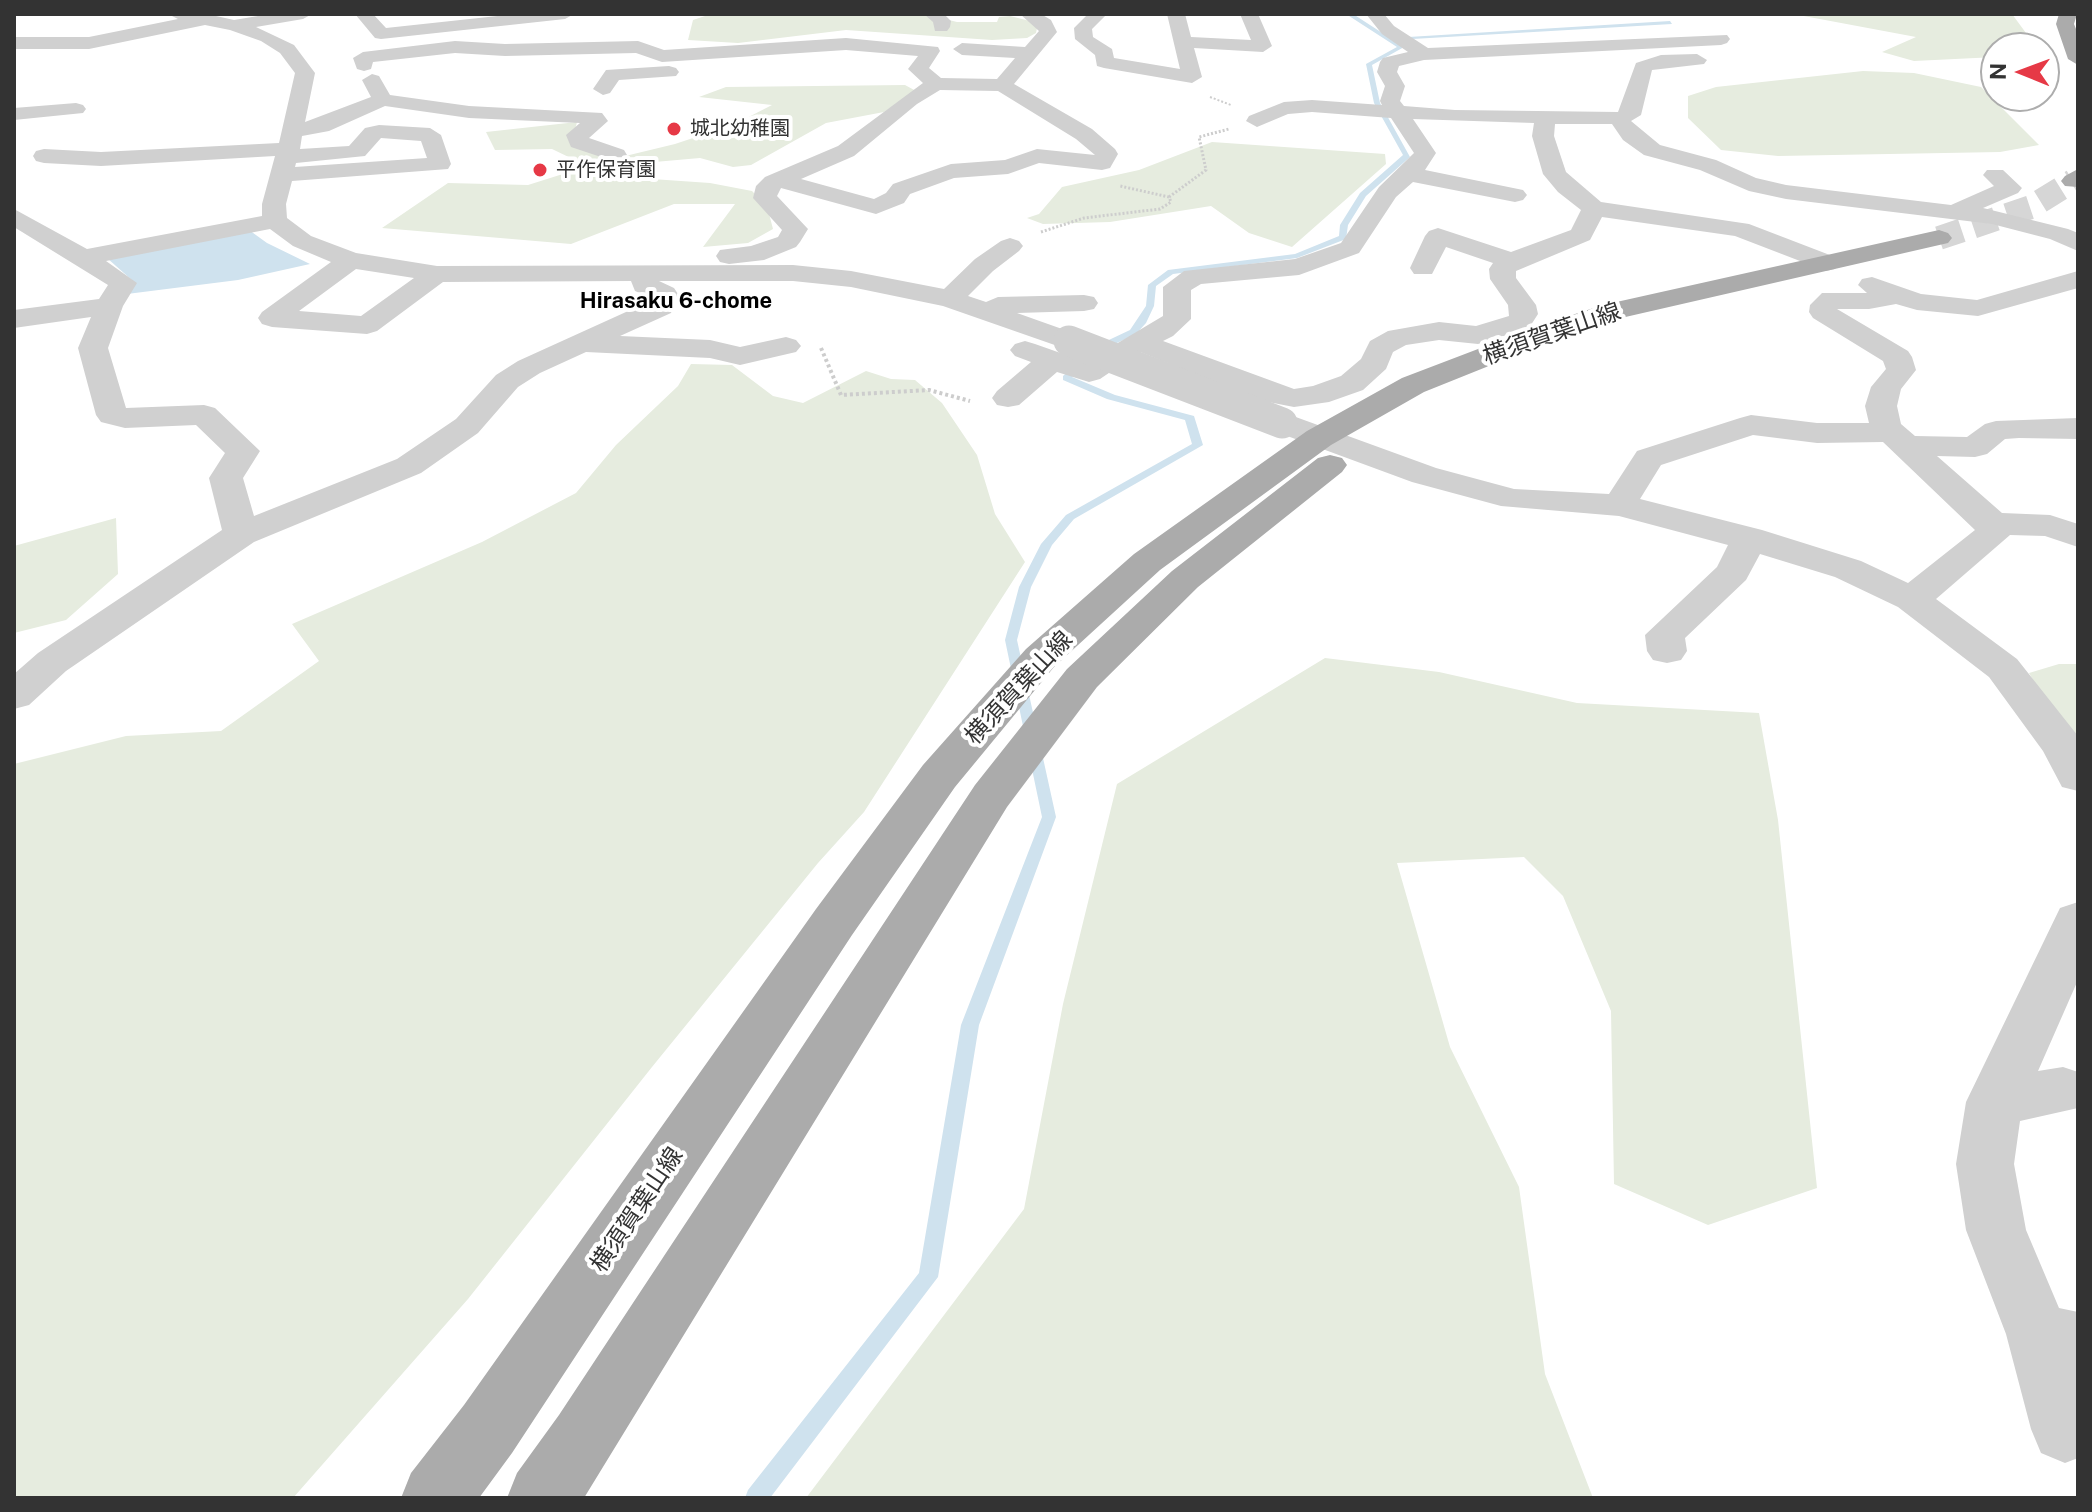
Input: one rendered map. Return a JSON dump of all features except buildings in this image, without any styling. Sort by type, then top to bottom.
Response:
[{"type":"main road","points":[[2068,14],[2065,24],[2078,59]]},
{"type":"main road","name":"横須賀葉山線","points":[[542,1498],[583,1439],[1040,658],[1147,562],[1335,444],[1574,342],[1837,269],[1950,242]]},
{"type":"main road","name":"横須賀葉山線","points":[[436,1498],[488,1429],[834,922],[974,775],[1335,444]]},
{"type":"street","points":[[180,14],[234,25],[287,49],[312,72],[274,204],[275,221]]},
{"type":"street","points":[[366,16],[398,14]]},
{"type":"street","points":[[383,100],[359,64],[363,49],[381,34],[565,14]]},
{"type":"street","points":[[1002,85],[1048,32],[1045,24],[1029,14]]},
{"type":"street","points":[[1094,17],[1083,28],[1084,39],[1105,53],[1104,62],[1192,77],[1176,14]]},
{"type":"street","points":[[1185,42],[1263,46],[1249,14]]},
{"type":"street","points":[[1375,14],[1388,30],[1424,54]]},
{"type":"street","points":[[234,25],[295,15]]},
{"type":"street","points":[[366,16],[381,34]]},
{"type":"street","points":[[14,43],[89,43],[206,19]]},
{"type":"street","points":[[1261,118],[1284,108],[1297,107],[1545,119],[1618,118],[1630,115],[1643,67],[1661,61],[1730,56],[1729,48],[1721,39],[1689,21]]},
{"type":"street","points":[[32,26],[122,37]]},
{"type":"street","points":[[950,299],[1061,350],[1089,373],[1177,319],[1177,287],[1194,277],[1299,267],[1350,248],[1387,192],[1421,162],[1425,153],[1390,101],[1395,86],[1387,72],[1390,62],[1424,54],[1721,39]]},
{"type":"street","points":[[603,89],[613,74],[658,64],[765,49],[846,44],[931,51],[918,69],[936,84]]},
{"type":"street","points":[[359,64],[455,47],[505,50],[615,46],[638,47],[658,64],[724,72]]},
{"type":"street","points":[[765,49],[766,72]]},
{"type":"street","points":[[962,49],[1031,53]]},
{"type":"street","points":[[1387,72],[1458,66]]},
{"type":"street","points":[[585,250],[656,268],[755,254],[787,242],[795,229],[765,198],[764,191],[779,180],[846,151],[910,100],[936,84],[1002,85],[1084,134],[1105,158]]},
{"type":"street","points":[[289,147],[321,126],[383,100],[469,112],[595,117],[597,121],[577,135],[579,142],[616,155]]},
{"type":"street","points":[[14,114],[76,109]]},
{"type":"street","points":[[1618,118],[1631,135],[1652,150],[1708,165],[1749,184],[1786,192],[1957,211],[2013,221],[2076,239]]},
{"type":"street","points":[[1545,119],[1543,136],[1555,174],[1566,187],[1594,208],[1740,229],[1898,295],[1944,307],[1978,308],[2078,279]]},
{"type":"street","points":[[84,136],[34,162],[289,147],[349,153],[357,151],[373,133],[379,131],[430,135],[440,164],[289,147],[266,123]]},
{"type":"street","points":[[779,180],[876,207],[895,198],[901,189],[951,171],[1008,167],[1037,156],[1105,158]]},
{"type":"street","points":[[1409,174],[1515,195]]},
{"type":"street","points":[[1957,211],[2010,188],[1995,175]]},
{"type":"street","points":[[1137,341],[1274,394],[1294,398],[1318,395],[1352,383],[1375,363],[1380,347],[1398,337],[1439,331],[1478,335],[1519,322],[1524,314],[1522,305],[1503,279],[1502,269],[1512,261],[1581,235],[1594,208]]},
{"type":"street","points":[[15,216],[123,283],[109,306],[93,348],[112,415],[125,418],[204,415],[243,451],[226,478],[241,534]]},
{"type":"street","points":[[83,258],[275,221],[302,241],[351,260],[437,274],[656,268],[793,273],[851,279],[950,299],[1084,303]]},
{"type":"street","points":[[1423,268],[1438,236],[1512,261]]},
{"type":"street","points":[[1010,246],[984,265],[932,316],[1061,350],[1282,423],[1424,475],[1513,499],[1619,505],[1660,513],[1848,569],[1912,599],[2003,668],[2063,747],[2078,776]]},
{"type":"street","points":[[351,260],[272,318],[367,325],[437,274]]},
{"type":"street","points":[[14,696],[52,662],[241,534],[409,466],[467,426],[507,381],[529,367],[661,307],[664,294],[645,285],[656,268]]},
{"type":"street","points":[[1898,295],[1869,301],[1832,299],[1824,305],[1823,312],[1897,357],[1901,370],[1886,387],[1881,406],[1886,427],[1967,503],[1993,523],[2050,526],[2078,536]]},
{"type":"street","points":[[14,319],[109,306]]},
{"type":"street","points":[[584,344],[710,349],[740,356],[786,346]]},
{"type":"street","points":[[1008,398],[1061,350]]},
{"type":"street","points":[[1619,505],[1649,458],[1751,425],[1975,447],[1996,431],[2019,428],[2070,431],[2078,428]]},
{"type":"street","points":[[1912,599],[1993,533],[1993,523]]},
{"type":"street","points":[[1667,651],[1665,635],[1733,572],[1749,538]]},
{"type":"street","points":[[2065,1429],[2058,1339],[1996,1230],[1985,1164],[1994,1102],[2018,1057],[2078,921]]},
{"type":"street","points":[[1994,1102],[2063,1090]]},
{"type":"path","points":[[1192,77],[1201,94],[1261,118]]},
{"type":"path","points":[[1105,158],[1098,170],[1111,184],[1169,197],[1206,170],[1199,137],[1261,118]]},
{"type":"path","points":[[1010,246],[1084,218],[1160,209],[1171,202],[1169,197]]},
{"type":"path","points":[[786,346],[814,343],[824,350],[841,395],[929,390],[991,406],[1008,398]]},
{"type":"shaded area","points":[[711,14],[925,14],[957,22],[997,22],[999,17],[1010,16],[1038,23],[1036,33],[1027,38],[992,40],[846,30],[738,43],[688,40],[693,20]]},
{"type":"shaded area","points":[[1793,14],[2012,14],[2025,32],[1980,32],[1980,58],[1914,61],[1882,52],[1916,37]]},
{"type":"shaded area","points":[[1863,71],[1914,73],[1980,87],[1980,112],[2006,112],[2039,145],[2000,152],[1778,156],[1721,150],[1688,118],[1688,96],[1716,87]]},
{"type":"shaded area","points":[[905,85],[916,91],[884,112],[826,123],[751,165],[733,167],[700,158],[643,163],[652,179],[710,183],[752,191],[767,206],[773,229],[748,243],[703,247],[735,204],[674,204],[571,244],[382,228],[448,183],[528,185],[566,173],[579,162],[552,149],[495,150],[486,132],[577,122],[572,142],[617,158],[675,144],[735,124],[772,105],[699,97],[726,87]]},
{"type":"shaded area","points":[[1212,142],[1385,154],[1386,164],[1292,247],[1249,233],[1211,206],[1110,222],[1043,224],[1027,218],[1039,214],[1062,187],[1139,170]]},
{"type":"shaded area","points":[[691,364],[732,365],[773,396],[803,403],[866,371],[891,379],[915,380],[942,403],[977,455],[995,514],[1025,562],[864,812],[818,863],[652,1067],[468,1299],[293,1498],[14,1498],[14,764],[126,736],[221,731],[319,661],[292,624],[482,542],[576,493],[616,445],[678,386]]},
{"type":"shaded area","points":[[116,518],[118,574],[66,620],[14,633],[14,546]]},
{"type":"shaded area","points":[[1325,658],[1439,672],[1577,703],[1759,713],[1778,820],[1817,1188],[1708,1225],[1614,1184],[1611,1011],[1563,896],[1524,857],[1397,863],[1450,1047],[1519,1187],[1545,1374],[1593,1498],[806,1498],[1024,1209],[1063,1004],[1117,784]]},
{"type":"shaded area","points":[[2059,664],[2078,664],[2078,758],[2029,673]]},
{"type":"water","points":[[249,230],[267,243],[310,264],[238,280],[127,294],[134,282],[107,258]]},
{"type":"waterway","points":[[1097,349],[1133,332],[1150,306],[1152,285],[1171,272],[1297,256],[1343,237],[1344,225],[1363,195],[1407,155],[1377,103],[1369,64],[1401,47],[1349,14]]},
{"type":"waterway","points":[[1395,38],[1670,23]]},
{"type":"waterway","points":[[756,1498],[928,1277],[970,1025],[1049,817],[1011,640],[1025,587],[1047,544],[1070,517],[1198,445],[1190,418],[1111,397],[1066,378],[1081,363]]},
{"type":"tunnel","points":[[1939,238],[2031,207],[2073,181]]},
{"type":"place","name":"城北幼稚園","points":[[674,129]]},
{"type":"place","name":"平作保育園","points":[[540,170]]},
{"type":"district","name":"Hirasaku 6-chome","points":[[676,301]]}]
